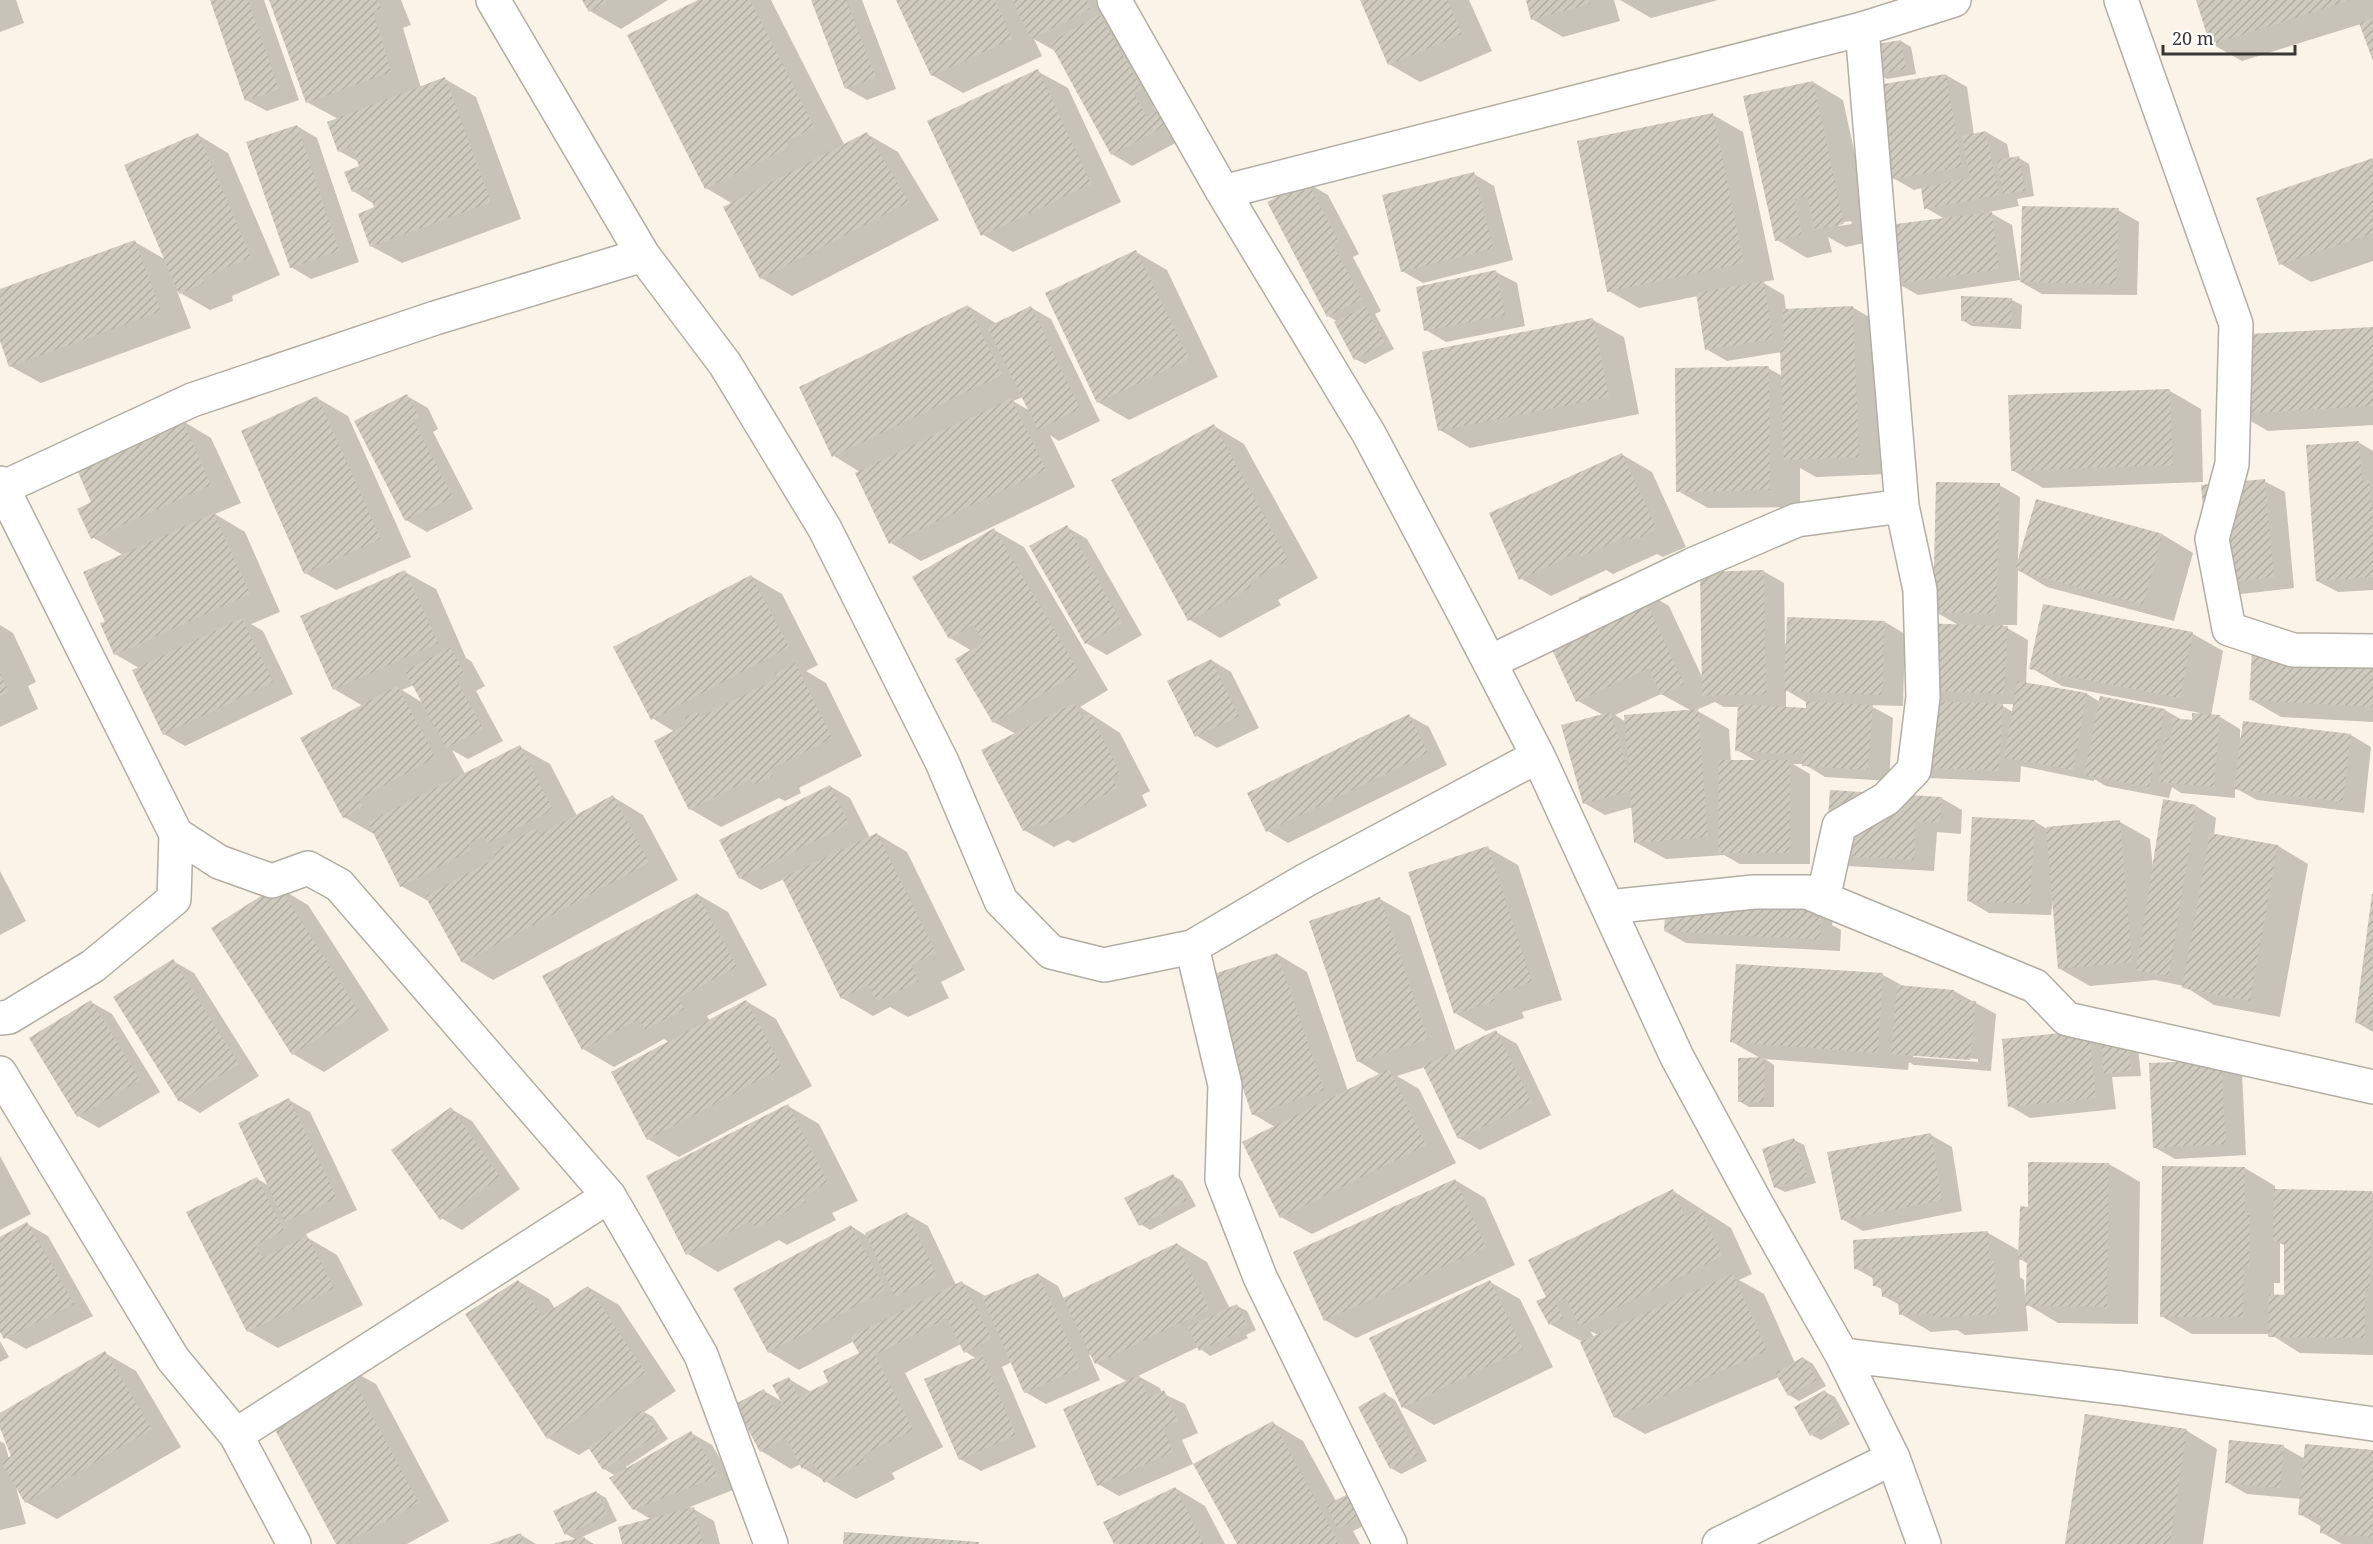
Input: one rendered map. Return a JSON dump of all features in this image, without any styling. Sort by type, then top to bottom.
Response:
[{"type":"street","points":[[493,0],[643,255],[725,364],[825,530],[942,762],[1001,901],[1051,952],[1104,965],[1192,947],[1306,880],[1538,756]]},
{"type":"street","points":[[1114,0],[1223,192],[1369,434],[1490,662],[1538,756],[1677,1057],[1842,1355],[1893,1458],[1924,1544]]},
{"type":"street","points":[[1223,192],[1862,29],[1954,0]]},
{"type":"street","points":[[2121,0],[2236,324],[2232,464],[2212,539],[2229,629],[2293,650],[2373,651]]},
{"type":"street","points":[[1823,899],[1839,826],[1886,799],[1914,770],[1923,697],[1920,590],[1902,506],[1862,29]]},
{"type":"street","points":[[0,1018],[9,1017],[93,966],[174,899],[176,834],[1,487],[192,400],[435,318],[643,255]]},
{"type":"street","points":[[1490,662],[1692,565],[1797,520],[1902,506]]},
{"type":"street","points":[[176,834],[219,862],[273,881],[308,868],[339,885],[609,1196],[701,1355],[771,1544]]},
{"type":"street","points":[[1608,907],[1754,891],[1807,892],[2035,986],[2067,1019],[2373,1087]]},
{"type":"street","points":[[1192,947],[1225,1085],[1222,1179],[1260,1277],[1390,1544]]},
{"type":"street","points":[[0,1073],[173,1359],[236,1435],[294,1544]]},
{"type":"street","points":[[236,1435],[609,1196]]},
{"type":"street","points":[[1842,1355],[2121,1388],[2373,1424]]},
{"type":"street","points":[[1719,1544],[1893,1458]]},
{"type":"building","points":[[210,0],[248,0],[279,89],[245,101]]},
{"type":"building","points":[[269,0],[378,0],[381,8],[373,11],[391,72],[306,103]]},
{"type":"building","points":[[582,0],[609,0],[589,12]]},
{"type":"building","points":[[698,0],[750,0],[814,127],[786,142],[789,147],[705,189],[627,35]]},
{"type":"building","points":[[811,0],[846,0],[876,77],[845,89]]},
{"type":"building","points":[[896,0],[995,0],[1012,39],[931,76]]},
{"type":"building","points":[[1012,0],[1086,0],[1090,9],[1031,39]]},
{"type":"building","points":[[1360,0],[1447,0],[1462,34],[1388,65]]},
{"type":"building","points":[[1526,0],[1589,0],[1590,4],[1531,20]]},
{"type":"building","points":[[2196,0],[2350,0],[2210,45]]},
{"type":"building","points":[[1099,14],[1142,88],[1134,94],[1147,117],[1156,111],[1165,126],[1111,155],[1050,43]]},
{"type":"building","points":[[2373,18],[2373,61],[2359,23]]},
{"type":"building","points":[[1901,40],[1906,69],[1876,75],[1871,45]]},
{"type":"building","points":[[1038,69],[1091,184],[981,236],[927,121]]},
{"type":"building","points":[[1946,74],[1962,167],[1892,179],[1877,85]]},
{"type":"building","points":[[445,77],[491,202],[370,247],[358,214],[374,207],[367,187],[352,192],[344,172],[359,166],[352,146],[338,152],[327,122]]},
{"type":"building","points":[[1813,81],[1844,224],[1815,230],[1807,196],[1794,199],[1802,235],[1775,241],[1743,96]]},
{"type":"building","points":[[1713,113],[1744,263],[1607,292],[1577,141]]},
{"type":"building","points":[[297,125],[339,251],[290,268],[246,142]]},
{"type":"building","points":[[1986,131],[1999,195],[1924,209],[1921,188],[1970,178],[1962,136]]},
{"type":"building","points":[[867,132],[909,202],[760,279],[723,207]]},
{"type":"building","points":[[198,133],[251,257],[202,278],[204,283],[179,294],[124,165]]},
{"type":"building","points":[[2019,156],[2025,191],[2003,194],[1997,160]]},
{"type":"building","points":[[2373,158],[2373,233],[2279,265],[2256,198]]},
{"type":"building","points":[[1474,172],[1493,248],[1401,272],[1382,195]]},
{"type":"building","points":[[1307,181],[1339,242],[1333,245],[1362,299],[1327,317],[1267,202]]},
{"type":"building","points":[[2022,206],[2119,208],[2116,284],[2020,282]]},
{"type":"building","points":[[1992,212],[1999,269],[1896,284],[1888,225]]},
{"type":"building","points":[[135,240],[161,311],[9,367],[0,341],[0,289]]},
{"type":"building","points":[[1136,250],[1189,359],[1097,403],[1045,293]]},
{"type":"building","points":[[1496,270],[1505,315],[1424,331],[1416,287]]},
{"type":"building","points":[[1764,281],[1773,339],[1705,350],[1696,293]]},
{"type":"building","points":[[1961,296],[2012,298],[2011,324],[1961,321]]},
{"type":"building","points":[[968,305],[1002,375],[832,457],[799,387]]},
{"type":"building","points":[[1031,306],[1080,409],[1038,430],[987,327]]},
{"type":"building","points":[[1365,306],[1385,343],[1354,360],[1334,322]]},
{"type":"building","points":[[1853,306],[1859,457],[1784,460],[1780,348],[1784,348],[1783,309]]},
{"type":"building","points":[[1593,318],[1609,397],[1438,431],[1422,352]]},
{"type":"building","points":[[2373,327],[2373,406],[2236,414],[2232,335]]},
{"type":"building","points":[[1769,366],[1770,490],[1676,492],[1675,368]]},
{"type":"building","points":[[2170,389],[2173,465],[2011,471],[2008,395]]},
{"type":"building","points":[[407,394],[419,417],[413,420],[453,497],[405,521],[354,421]]},
{"type":"building","points":[[317,396],[381,539],[304,574],[241,431]]},
{"type":"building","points":[[1011,398],[1046,470],[889,544],[855,473]]},
{"type":"building","points":[[181,418],[211,485],[91,539],[77,509],[91,502],[75,465]]},
{"type":"building","points":[[1214,424],[1288,560],[1249,582],[1252,587],[1188,621],[1111,480]]},
{"type":"building","points":[[2359,441],[2362,481],[2369,480],[2371,507],[2373,507],[2373,577],[2316,581],[2306,445]]},
{"type":"building","points":[[1622,453],[1657,530],[1631,541],[1629,535],[1581,557],[1578,552],[1519,580],[1489,513]]},
{"type":"building","points":[[2265,479],[2274,577],[2210,584],[2201,485]]},
{"type":"building","points":[[1936,482],[2000,483],[1996,614],[1933,612]]},
{"type":"building","points":[[2036,499],[2163,534],[2143,605],[2015,570]]},
{"type":"building","points":[[214,513],[250,594],[114,655],[100,623],[105,622],[83,572]]},
{"type":"building","points":[[1067,525],[1122,623],[1085,644],[1029,546]]},
{"type":"building","points":[[994,528],[1079,672],[993,723],[955,659],[984,642],[973,625],[949,639],[912,577]]},
{"type":"building","points":[[405,570],[438,643],[333,690],[300,616]]},
{"type":"building","points":[[1764,570],[1766,694],[1702,696],[1700,572]]},
{"type":"building","points":[[751,575],[789,647],[651,720],[613,647]]},
{"type":"building","points":[[1615,582],[1620,595],[1639,586],[1684,684],[1661,695],[1649,668],[1576,702],[1543,630],[1585,611],[1579,598]]},
{"type":"building","points":[[2043,604],[2193,632],[2180,698],[2029,669]]},
{"type":"building","points":[[1787,617],[1885,621],[1882,695],[1784,691]]},
{"type":"building","points":[[242,618],[273,682],[163,735],[132,670]]},
{"type":"building","points":[[1918,623],[2008,626],[2004,694],[1915,690]]},
{"type":"building","points":[[2253,633],[2373,639],[2373,707],[2249,700]]},
{"type":"building","points":[[450,647],[465,674],[456,679],[483,729],[446,748],[405,671]]},
{"type":"building","points":[[1211,659],[1239,716],[1195,737],[1167,681]]},
{"type":"building","points":[[795,663],[832,738],[769,770],[772,776],[753,785],[751,779],[689,810],[654,741],[687,724],[684,717],[697,711],[700,717],[778,678],[775,673]]},
{"type":"building","points":[[0,673],[9,692],[0,696]]},
{"type":"building","points":[[2017,681],[2087,693],[2073,770],[2004,758]]},
{"type":"building","points":[[397,686],[436,757],[359,799],[363,807],[343,818],[300,738]]},
{"type":"building","points":[[2100,696],[2165,709],[2149,787],[2084,775]]},
{"type":"building","points":[[1910,700],[2003,704],[1999,771],[1906,767]]},
{"type":"building","points":[[1806,701],[1873,705],[1868,770],[1802,766],[1803,749],[1799,749],[1798,754],[1735,751],[1738,704],[1806,708]]},
{"type":"building","points":[[1075,703],[1082,718],[1090,714],[1120,773],[1112,778],[1118,788],[1041,827],[1039,822],[1023,831],[981,750]]},
{"type":"building","points":[[1698,709],[1708,837],[1634,843],[1630,791],[1583,804],[1561,725],[1611,712],[1629,775],[1624,715]]},
{"type":"building","points":[[2192,713],[2220,715],[2214,787],[2159,782],[2164,737],[2171,738],[2172,718],[2192,720]]},
{"type":"building","points":[[1409,714],[1428,753],[1266,832],[1247,793]]},
{"type":"building","points":[[2243,721],[2351,734],[2343,802],[2234,789]]},
{"type":"building","points":[[520,745],[553,810],[488,843],[484,836],[469,844],[472,850],[400,887],[368,822]]},
{"type":"building","points":[[1719,760],[1790,760],[1790,853],[1718,853]]},
{"type":"building","points":[[830,785],[849,824],[739,879],[719,840]]},
{"type":"building","points":[[1830,790],[1942,797],[1940,823],[1916,821],[1914,860],[1825,855]]},
{"type":"building","points":[[613,795],[649,863],[462,963],[425,896],[496,858],[493,852],[535,829],[539,835]]},
{"type":"building","points":[[2163,799],[2196,805],[2169,976],[2136,971]]},
{"type":"building","points":[[1972,817],[2035,820],[2030,904],[1967,901]]},
{"type":"building","points":[[2120,820],[2132,962],[2058,969],[2046,827]]},
{"type":"building","points":[[877,833],[936,953],[911,965],[919,981],[877,1001],[868,985],[841,999],[782,878]]},
{"type":"building","points":[[2210,833],[2278,845],[2250,1001],[2182,988]]},
{"type":"building","points":[[1488,846],[1532,982],[1493,995],[1495,1001],[1454,1014],[1408,872]]},
{"type":"building","points":[[278,885],[359,1012],[292,1055],[211,928]]},
{"type":"building","points":[[697,893],[737,967],[678,998],[684,1009],[645,1030],[639,1019],[582,1050],[542,976]]},
{"type":"building","points":[[2373,894],[2373,1025],[2355,1023]]},
{"type":"building","points":[[1666,896],[1813,905],[1812,917],[1821,917],[1820,940],[1664,931]]},
{"type":"building","points":[[1380,897],[1428,1039],[1357,1062],[1309,921]]},
{"type":"building","points":[[1277,953],[1324,1090],[1252,1115],[1205,977]]},
{"type":"building","points":[[173,959],[239,1064],[179,1102],[113,997]]},
{"type":"building","points":[[1736,964],[1883,973],[1878,1053],[1730,1042]]},
{"type":"building","points":[[1897,985],[1954,990],[1953,999],[1976,1001],[1970,1060],[1891,1054]]},
{"type":"building","points":[[91,1000],[140,1080],[77,1117],[29,1038]]},
{"type":"building","points":[[746,1000],[782,1068],[647,1140],[611,1072]]},
{"type":"building","points":[[1496,1030],[1532,1103],[1458,1139],[1423,1066]]},
{"type":"building","points":[[2089,1030],[2096,1098],[2008,1107],[2002,1039]]},
{"type":"building","points":[[2127,1031],[2131,1071],[2104,1074],[2100,1033]]},
{"type":"building","points":[[1765,1057],[1764,1102],[1738,1102],[1738,1058]]},
{"type":"building","points":[[2221,1060],[2226,1144],[2153,1148],[2149,1063]]},
{"type":"building","points":[[1389,1069],[1426,1145],[1280,1218],[1242,1142]]},
{"type":"building","points":[[289,1098],[337,1198],[285,1222],[238,1123]]},
{"type":"building","points":[[788,1104],[828,1183],[803,1196],[806,1202],[755,1228],[751,1221],[686,1255],[646,1176]]},
{"type":"building","points":[[451,1107],[500,1177],[440,1220],[391,1150]]},
{"type":"building","points":[[1931,1133],[1942,1200],[1841,1220],[1827,1152]]},
{"type":"building","points":[[1794,1138],[1807,1177],[1774,1188],[1762,1149]]},
{"type":"building","points":[[2028,1162],[2109,1163],[2107,1307],[2025,1306],[2027,1260],[2018,1260],[2020,1206],[2028,1207]]},
{"type":"building","points":[[2162,1166],[2245,1167],[2245,1213],[2250,1212],[2249,1267],[2244,1266],[2243,1317],[2160,1317]]},
{"type":"building","points":[[1173,1174],[1187,1200],[1139,1226],[1124,1198]]},
{"type":"building","points":[[257,1177],[284,1231],[256,1245],[262,1258],[307,1236],[334,1288],[247,1332],[186,1212]]},
{"type":"building","points":[[1455,1179],[1486,1247],[1324,1321],[1293,1252]]},
{"type":"building","points":[[1673,1189],[1685,1216],[1700,1209],[1723,1256],[1579,1326],[1566,1298],[1556,1303],[1563,1318],[1549,1325],[1536,1301],[1546,1297],[1528,1260]]},
{"type":"building","points":[[2274,1189],[2372,1191],[2370,1288],[2365,1288],[2365,1338],[2268,1337],[2269,1294],[2284,1295],[2284,1242],[2273,1241]]},
{"type":"building","points":[[907,1212],[937,1276],[895,1297],[865,1233]]},
{"type":"building","points":[[27,1222],[74,1304],[4,1339],[0,1332],[0,1237]]},
{"type":"building","points":[[851,1225],[886,1290],[768,1353],[733,1288]]},
{"type":"building","points":[[1988,1231],[1990,1261],[1994,1261],[1997,1314],[1933,1318],[1933,1313],[1899,1315],[1898,1296],[1882,1297],[1881,1286],[1873,1286],[1872,1268],[1854,1269],[1853,1240]]},
{"type":"building","points":[[1177,1243],[1209,1309],[1095,1364],[1063,1298]]},
{"type":"building","points":[[1038,1273],[1080,1368],[1024,1393],[982,1297]]},
{"type":"building","points":[[1733,1274],[1767,1351],[1614,1418],[1580,1342]]},
{"type":"building","points":[[518,1280],[542,1316],[588,1286],[646,1373],[547,1439],[465,1314]]},
{"type":"building","points":[[1490,1280],[1523,1349],[1402,1408],[1369,1338]]},
{"type":"building","points":[[962,1281],[992,1339],[964,1353],[947,1318],[875,1355],[913,1430],[863,1455],[866,1461],[824,1483],[813,1463],[802,1469],[786,1438],[760,1452],[735,1404],[764,1389],[774,1409],[783,1405],[772,1385],[789,1377],[799,1397],[828,1382],[823,1371],[859,1353],[850,1337]]},
{"type":"building","points":[[1237,1304],[1247,1324],[1237,1329],[1239,1332],[1199,1351],[1188,1327]]},
{"type":"building","points":[[105,1351],[152,1429],[25,1503],[1,1462],[11,1456],[0,1428],[0,1413]]},
{"type":"building","points":[[982,1355],[1016,1435],[959,1460],[924,1379]]},
{"type":"building","points":[[1803,1357],[1817,1380],[1788,1396],[1775,1373]]},
{"type":"building","points":[[345,1365],[419,1503],[344,1544],[336,1544],[264,1409]]},
{"type":"building","points":[[1139,1375],[1148,1397],[1164,1390],[1178,1421],[1163,1428],[1173,1452],[1097,1486],[1063,1409]]},
{"type":"building","points":[[1825,1390],[1841,1418],[1810,1436],[1794,1407]]},
{"type":"building","points":[[1385,1392],[1418,1455],[1390,1469],[1358,1407]]},
{"type":"building","points":[[643,1410],[659,1434],[603,1470],[588,1447]]},
{"type":"building","points":[[2085,1414],[2187,1429],[2170,1544],[2065,1544]]},
{"type":"building","points":[[1273,1421],[1339,1544],[1237,1544],[1193,1464]]},
{"type":"building","points":[[691,1431],[719,1476],[633,1510],[609,1478]]},
{"type":"building","points":[[2229,1440],[2284,1445],[2280,1488],[2225,1483]]},
{"type":"building","points":[[2305,1444],[2373,1450],[2373,1537],[2320,1533],[2321,1517],[2298,1515]]},
{"type":"building","points":[[1175,1487],[1204,1544],[1114,1544],[1103,1522]]},
{"type":"building","points":[[596,1491],[608,1515],[565,1535],[553,1511]]},
{"type":"building","points":[[1348,1494],[1360,1517],[1338,1529],[1326,1505]]},
{"type":"building","points":[[694,1507],[703,1544],[622,1544],[618,1527]]},
{"type":"building","points":[[844,1532],[979,1542],[979,1544],[843,1544]]},
{"type":"building","points":[[521,1533],[524,1544],[490,1544]]},
{"type":"building","points":[[585,1537],[586,1544],[555,1544],[555,1543]]}]
